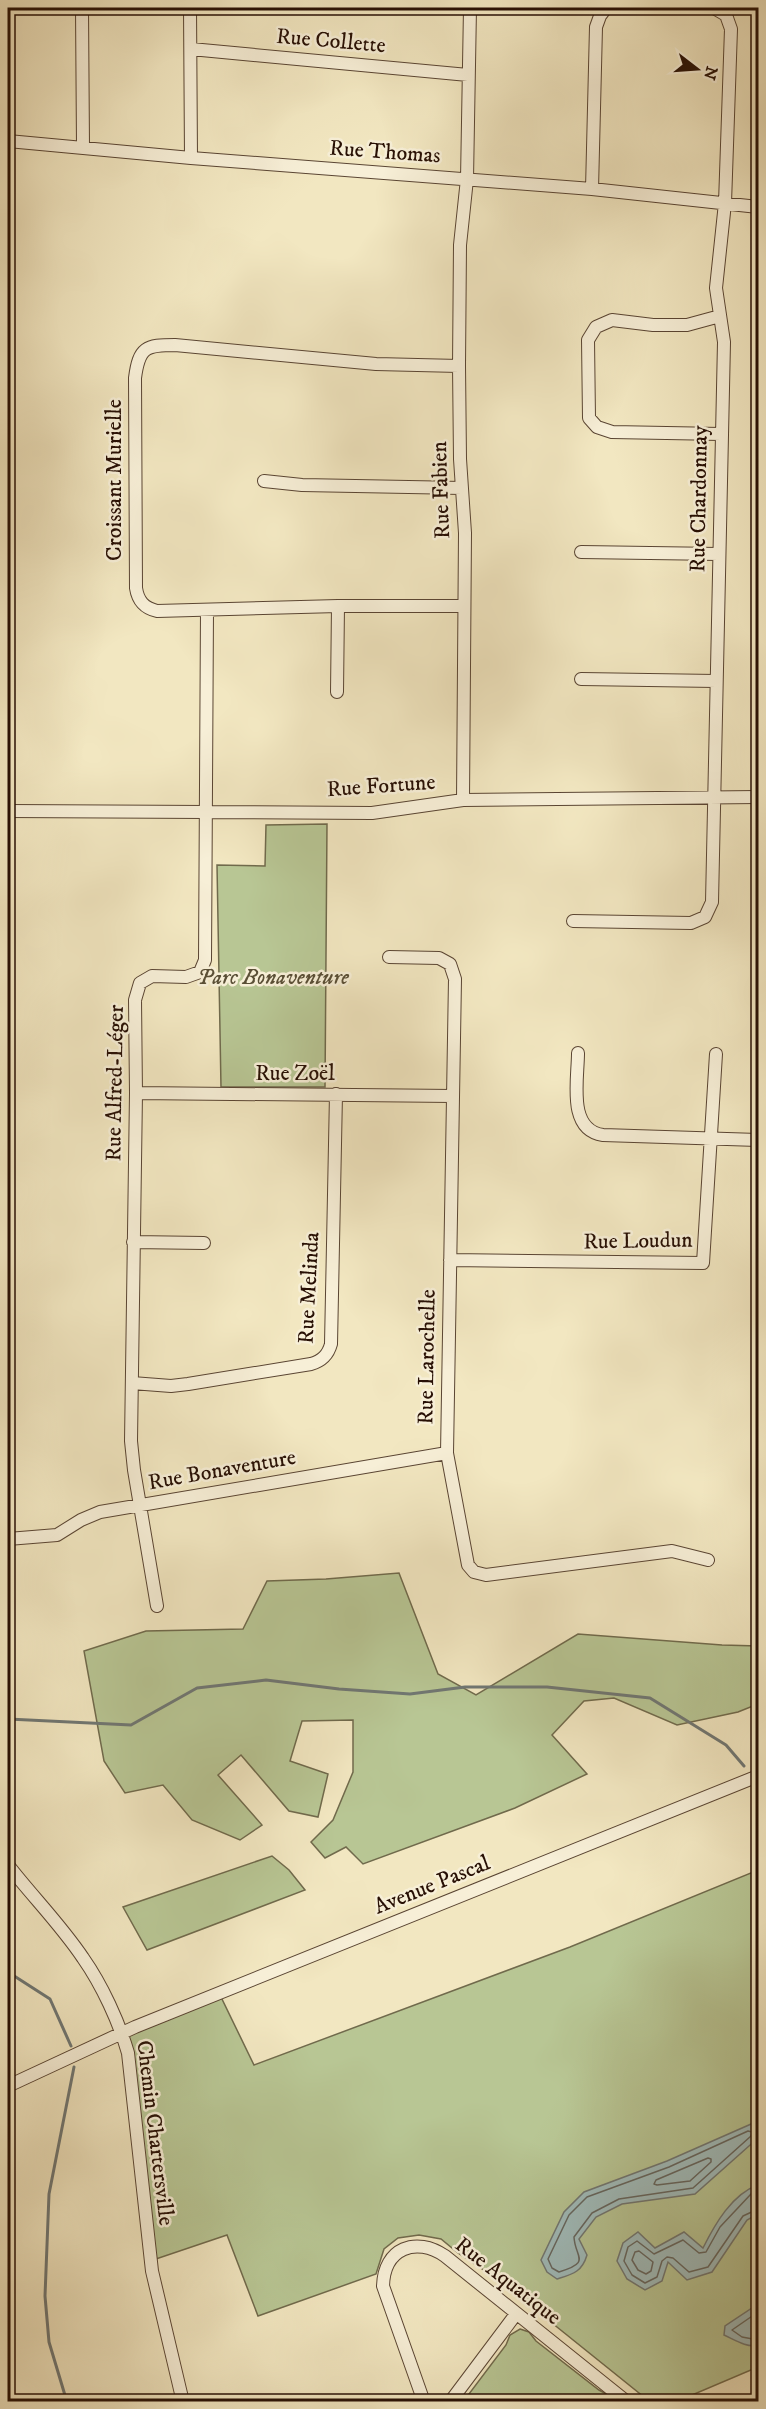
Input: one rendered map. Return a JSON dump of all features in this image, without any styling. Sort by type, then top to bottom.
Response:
[{"type":"street","points":[[82,8],[83,147]]},
{"type":"street","points":[[190,8],[191,158]]},
{"type":"street","name":"Rue Fabien","points":[[463,800],[465,533],[459,366],[460,245],[467,179],[470,8]]},
{"type":"street","points":[[592,189],[596,27],[606,8],[624,8]]},
{"type":"street","name":"Rue Chardonnay","points":[[573,921],[691,922],[705,917],[712,902],[723,342],[716,288],[724,203],[731,29],[726,15],[714,8]]},
{"type":"street","name":"Rue Collette","points":[[191,49],[468,75]]},
{"type":"street","name":"Rue Thomas","points":[[8,141],[191,158],[592,189],[759,207]]},
{"type":"street","points":[[720,316],[687,325],[653,325],[612,320],[596,327],[588,340],[589,418],[597,427],[612,432],[721,434]]},
{"type":"street","name":"Croissant Murielle","points":[[459,366],[376,363],[175,345],[155,345],[143,350],[137,360],[135,378],[137,596],[143,605],[157,611],[338,606],[464,606]]},
{"type":"street","points":[[264,481],[302,485],[462,488]]},
{"type":"street","points":[[581,552],[719,554]]},
{"type":"street","points":[[337,692],[338,606]]},
{"type":"street","name":"Rue Alfred-Léger","points":[[157,1606],[132,1454],[135,1000],[140,983],[152,976],[186,976],[200,972],[205,960],[207,611]]},
{"type":"street","points":[[580,679],[716,681]]},
{"type":"street","name":"Rue Fortune","points":[[8,812],[372,813],[463,800],[759,797]]},
{"type":"street","name":"Rue Larochelle","points":[[389,957],[439,958],[450,964],[455,979],[447,1454],[467,1561],[474,1572],[495,1574],[672,1551],[708,1560]]},
{"type":"street","points":[[578,1053],[578,1113],[589,1131],[603,1134],[759,1140]]},
{"type":"street","points":[[710,1138],[716,1054]]},
{"type":"street","name":"Rue Zoël","points":[[136,1092],[453,1096]]},
{"type":"street","name":"Rue Melinda","points":[[132,1383],[171,1386],[188,1384],[311,1364],[322,1360],[327,1355],[332,1344],[336,1094]]},
{"type":"street","name":"Rue Loudun","points":[[450,1260],[704,1263],[710,1138]]},
{"type":"street","points":[[133,1242],[204,1243]]},
{"type":"street","name":"Rue Bonaventure","points":[[8,1539],[57,1535],[81,1520],[100,1512],[447,1454]]},
{"type":"street","name":"Avenue Pascal","points":[[8,2086],[121,2033],[759,1776]]},
{"type":"street","name":"Chemin Chartersville","points":[[8,1865],[84,1958],[121,2033],[128,2053],[152,2271],[183,2402]]},
{"type":"street","name":"Rue Aquatique","points":[[423,2402],[383,2286],[384,2272],[394,2256],[412,2246],[432,2248],[627,2402]]},
{"type":"street","points":[[450,2402],[516,2314]]},
{"type":"green space","name":"Parc Bonaventure","points":[[327,824],[325,1087],[221,1087],[217,865],[265,866],[266,825]]},
{"type":"green space","points":[[399,1573],[438,1674],[476,1695],[578,1634],[758,1646],[758,1704],[738,1712],[677,1725],[614,1698],[584,1701],[552,1735],[587,1774],[515,1808],[363,1864],[346,1847],[325,1858],[311,1842],[333,1820],[353,1772],[353,1720],[302,1721],[290,1761],[328,1774],[318,1817],[289,1811],[241,1755],[218,1775],[262,1825],[240,1840],[192,1820],[163,1785],[125,1793],[104,1761],[84,1651],[146,1631],[243,1629],[267,1581]]},
{"type":"green space","points":[[272,1856],[289,1870],[305,1890],[147,1950],[123,1907]]},
{"type":"green space","points":[[758,1870],[758,2367],[678,2401],[649,2401],[496,2278],[441,2239],[419,2235],[398,2238],[384,2249],[376,2274],[258,2316],[227,2235],[150,2261],[121,2033],[219,1993],[254,2065],[570,1947]]},
{"type":"green space","points":[[520,2329],[529,2332],[536,2341],[615,2401],[460,2402],[466,2398],[506,2345],[510,2335]]},
{"type":"water","points":[[758,2121],[758,2138],[695,2194],[622,2204],[596,2217],[579,2239],[587,2255],[580,2269],[557,2279],[547,2272],[541,2260],[564,2212],[584,2192],[667,2161]]},
{"type":"water","points":[[758,2185],[758,2214],[747,2220],[712,2272],[687,2280],[668,2262],[662,2281],[645,2290],[627,2279],[617,2261],[623,2243],[638,2232],[655,2248],[684,2232],[703,2248],[725,2211],[740,2195]]},
{"type":"water","points":[[758,2306],[758,2345],[745,2344],[724,2335],[725,2326]]},
{"type":"waterway","points":[[8,1719],[131,1725],[197,1688],[266,1680],[339,1689],[410,1694],[465,1687],[547,1687],[650,1698],[726,1745],[744,1766]]},
{"type":"waterway","points":[[753,1789],[758,1799]]},
{"type":"waterway","points":[[8,1972],[50,1999],[71,2046]]},
{"type":"waterway","points":[[67,2402],[49,2342],[45,2296],[49,2194],[74,2067]]}]
